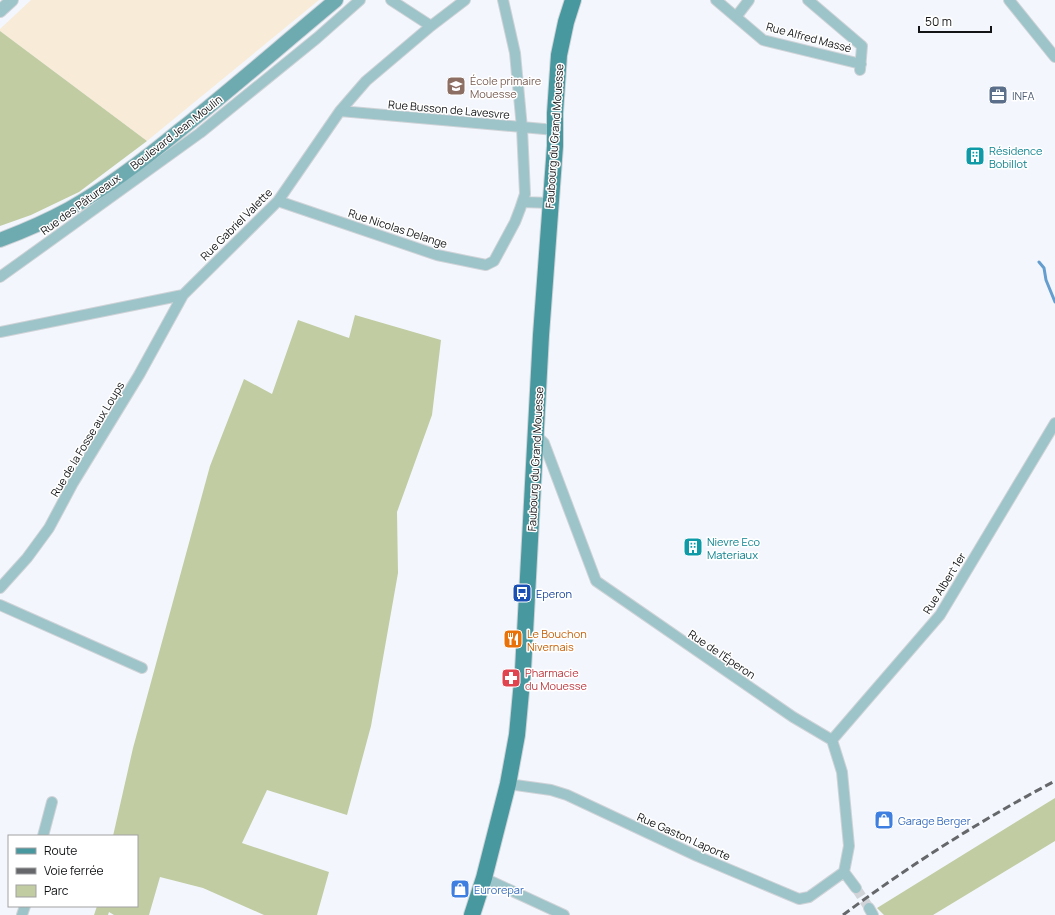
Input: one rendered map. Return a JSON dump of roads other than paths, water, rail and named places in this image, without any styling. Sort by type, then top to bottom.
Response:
[{"type":"main road","name":"Boulevard Jean Moulin","points":[[0,240],[30,229],[102,189],[154,151],[215,103],[336,0]]},
{"type":"main road","name":"Faubourg du Grand Mouesse","points":[[472,915],[484,878],[508,784],[517,735],[542,462],[536,440],[559,55],[566,22],[573,0]]},
{"type":"street","points":[[0,11],[12,0]]},
{"type":"street","name":"Rue des Pâtureaux","points":[[0,277],[200,132],[317,38],[360,0]]},
{"type":"street","points":[[391,0],[431,26]]},
{"type":"street","name":"Rue Gabriel Valette","points":[[183,295],[278,200],[340,111],[366,81],[431,26],[465,0]]},
{"type":"street","points":[[504,0],[515,53],[522,128],[524,194],[522,202],[550,203]]},
{"type":"street","name":"Rue Alfred Massé","points":[[716,0],[763,40],[861,67],[862,46],[808,0]]},
{"type":"street","points":[[736,17],[750,0]]},
{"type":"street","points":[[1009,0],[1055,57]]},
{"type":"street","name":"Rue Busson de Lavesvre","points":[[340,111],[555,130]]},
{"type":"street","name":"Rue Nicolas Delange","points":[[278,200],[437,256],[486,264],[494,261],[510,231],[522,202]]},
{"type":"street","points":[[0,332],[183,295]]},
{"type":"street","name":"Rue de la Fosse aux Loups","points":[[0,588],[27,558],[49,528],[73,482],[138,375],[183,295]]},
{"type":"street","name":"Rue Albert 1er","points":[[832,740],[940,615],[1055,423]]},
{"type":"street","name":"Rue de l'Éperon","points":[[542,462],[562,489],[596,581],[792,717],[832,740]]},
{"type":"street","points":[[0,605],[142,668]]},
{"type":"street","points":[[832,740],[842,772],[849,846],[844,872],[856,888]]},
{"type":"street","name":"Rue Gaston Laporte","points":[[508,784],[551,790],[567,795],[697,856],[799,899],[809,897],[844,872]]},
{"type":"street","points":[[43,835],[52,802]]},
{"type":"street","points":[[484,878],[564,915]]},
{"type":"waterway","points":[[1039,262],[1044,268],[1046,280],[1055,302]]},
{"type":"tunnel","points":[[856,888],[869,908]]},
{"type":"railway","points":[[843,915],[894,878],[946,844],[1000,811],[1055,781]]},
{"type":"place","name":"École primaire Mouesse","points":[[456,86]]},
{"type":"place","name":"INFA","points":[[998,95]]},
{"type":"place","name":"Résidence Bobillot","points":[[975,156]]},
{"type":"place","name":"Nievre Eco Materiaux","points":[[693,547]]},
{"type":"place","name":"Eperon","points":[[522,593]]},
{"type":"place","name":"Le Bouchon Nivernais","points":[[513,639]]},
{"type":"place","name":"Pharmacie du Mouesse","points":[[511,678]]},
{"type":"place","name":"Garage Berger","points":[[884,820]]},
{"type":"place","name":"Eurorepar","points":[[460,889]]}]
